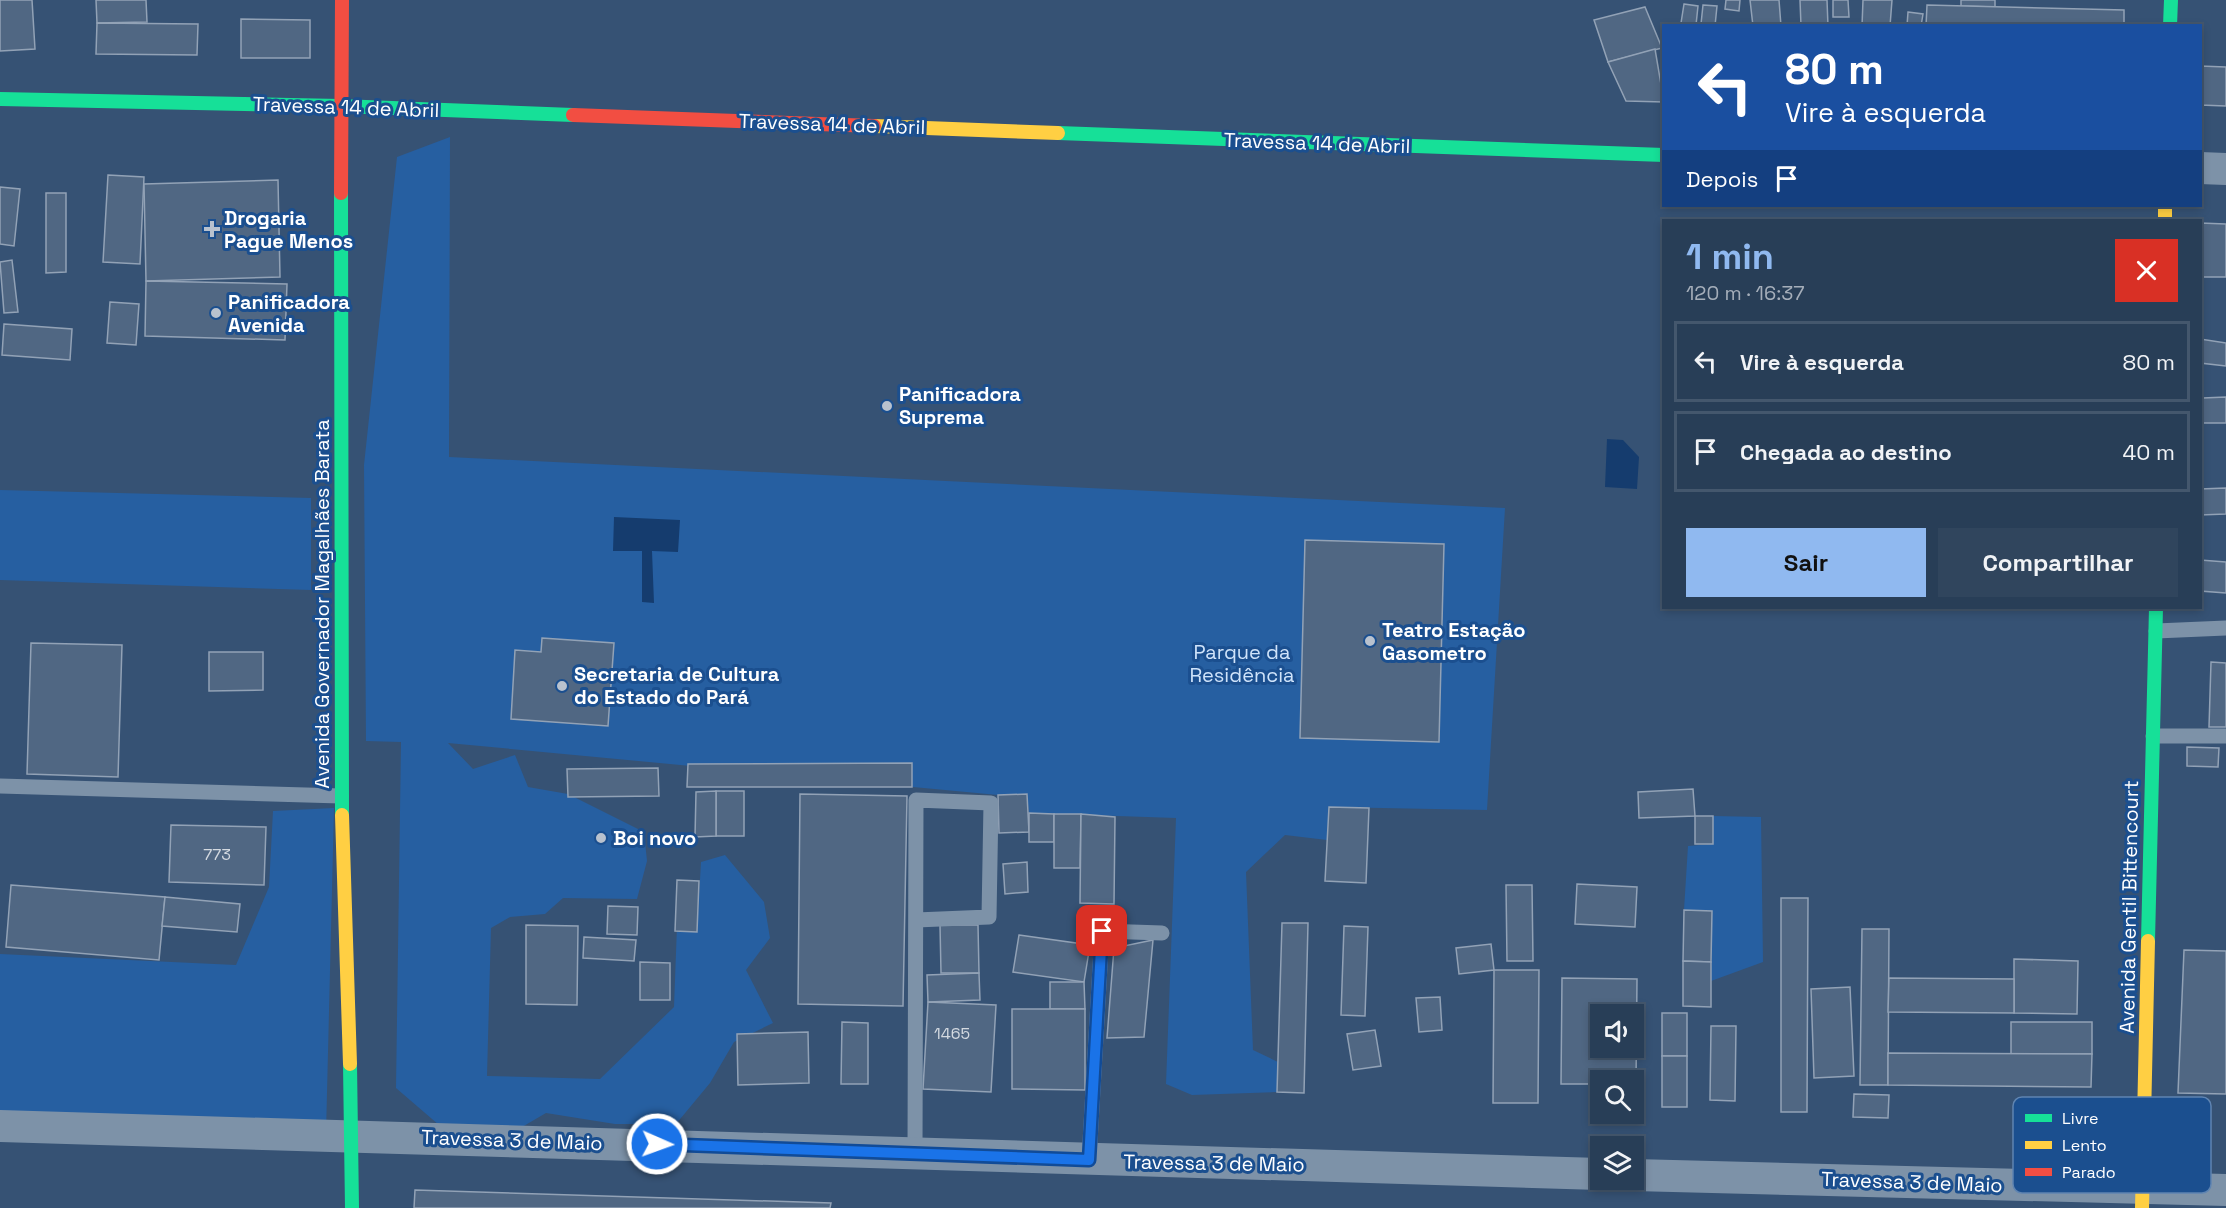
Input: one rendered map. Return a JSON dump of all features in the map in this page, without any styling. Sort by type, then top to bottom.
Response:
[{"type":"main road","name":"Avenida Governador Magalhães Barata","points":[[342,0],[340,106],[343,607],[341,796],[353,1135],[352,1208]]},
{"type":"main road","points":[[2170,24],[2171,0]]},
{"type":"main road","name":"Travessa 14 de Abril","points":[[0,99],[340,106],[1662,155]]},
{"type":"main road","name":"Avenida Gentil Bittencourt","points":[[2144,1097],[2156,609]]},
{"type":"street","points":[[2202,168],[2226,169]]},
{"type":"street","name":"Travessa 3 de Maio","points":[[0,1126],[1590,1174]]},
{"type":"street","name":"Travessa 3 de Maio","points":[[1644,1175],[2013,1192]]},
{"type":"street","name":"Travessa 3 de Maio","points":[[2211,1191],[2226,1190]]},
{"type":"street","name":"Travessa 3 de Maio","points":[[2032,1193],[2142,1198],[2194,1193]]},
{"type":"lane","points":[[2156,631],[2226,628]]},
{"type":"lane","points":[[2153,736],[2226,736]]},
{"type":"lane","points":[[0,786],[341,796]]},
{"type":"lane","points":[[915,1152],[916,800],[991,803],[989,917],[916,920]]},
{"type":"lane","points":[[1089,1160],[1102,931],[1162,933]]},
{"type":"green space","name":"Parque da Residência","points":[[450,137],[449,457],[1505,508],[1487,810],[1329,807],[1327,840],[1285,835],[1246,872],[1253,1050],[1278,1062],[1277,1092],[1192,1095],[1166,1084],[1176,818],[1029,813],[1027,794],[998,795],[448,743],[473,769],[515,755],[528,787],[568,794],[644,832],[647,861],[637,899],[563,898],[545,914],[510,917],[491,928],[487,1076],[600,1079],[674,1007],[677,926],[697,932],[701,862],[725,855],[764,902],[770,938],[746,970],[773,1023],[734,1042],[710,1083],[676,1124],[615,1124],[546,1113],[522,1127],[439,1125],[396,1088],[401,742],[366,741],[364,465],[397,157]]},
{"type":"green space","points":[[0,490],[311,498],[311,590],[0,580]]},
{"type":"green space","points":[[334,808],[326,1134],[0,1126],[0,954],[236,965],[269,887],[273,811]]},
{"type":"green space","points":[[1713,816],[1761,817],[1763,962],[1711,981],[1712,911],[1684,910],[1688,846],[1713,844]]},
{"type":"shaded area","points":[[1607,439],[1623,440],[1639,457],[1637,489],[1605,487]]},
{"type":"shaded area","points":[[614,517],[680,520],[678,552],[652,551],[654,603],[642,602],[642,551],[613,551]]},
{"type":"building","points":[[0,0],[32,0],[35,49],[0,51]]},
{"type":"building","points":[[96,0],[146,0],[147,22],[97,23]]},
{"type":"building","points":[[1726,0],[1740,0],[1739,11],[1725,9]]},
{"type":"building","points":[[1750,0],[1779,0],[1781,24],[1753,24]]},
{"type":"building","points":[[1800,0],[1827,0],[1828,24],[1801,24]]},
{"type":"building","points":[[1833,0],[1848,0],[1849,17],[1833,17]]},
{"type":"building","points":[[1863,0],[1892,0],[1890,24],[1862,24]]},
{"type":"building","points":[[1961,0],[1995,0],[1995,7],[1961,6]]},
{"type":"building","points":[[1684,4],[1698,6],[1696,24],[1681,23]]},
{"type":"building","points":[[1703,5],[1717,6],[1715,24],[1701,24]]},
{"type":"building","points":[[1927,5],[2124,10],[2124,24],[1926,24]]},
{"type":"building","points":[[1645,7],[1662,48],[1608,62],[1594,20]]},
{"type":"building","points":[[1908,12],[1923,14],[1921,24],[1907,24]]},
{"type":"building","points":[[241,19],[310,20],[310,58],[241,58]]},
{"type":"building","points":[[97,23],[198,24],[197,55],[96,54]]},
{"type":"building","points":[[1655,49],[1662,102],[1626,101],[1608,62]]},
{"type":"building","points":[[2202,66],[2226,67],[2226,106],[2202,105]]},
{"type":"building","points":[[108,175],[144,177],[140,264],[103,262]]},
{"type":"building","points":[[278,180],[280,277],[146,281],[144,184]]},
{"type":"building","points":[[0,187],[20,189],[14,246],[0,244]]},
{"type":"building","points":[[46,193],[66,193],[66,272],[46,273]]},
{"type":"building","points":[[2202,223],[2226,224],[2226,277],[2202,277]]},
{"type":"building","points":[[12,260],[18,312],[4,313],[0,262]]},
{"type":"building","points":[[146,281],[287,284],[285,340],[145,336]]},
{"type":"building","points":[[110,302],[139,304],[136,345],[107,343]]},
{"type":"building","points":[[4,324],[72,329],[70,360],[2,355]]},
{"type":"building","points":[[2202,339],[2226,343],[2226,366],[2202,363]]},
{"type":"building","points":[[2226,397],[2226,423],[2203,423],[2203,398]]},
{"type":"building","points":[[2226,488],[2226,514],[2202,515],[2202,489]]},
{"type":"building","points":[[1305,540],[1444,544],[1439,742],[1300,738]]},
{"type":"building","points":[[2202,560],[2226,562],[2226,593],[2202,591]]},
{"type":"building","name":"Secretaria de Cultura do Estado do Pará","points":[[542,638],[614,643],[608,726],[511,719],[515,650],[541,652]]},
{"type":"building","points":[[31,643],[122,645],[118,777],[27,774]]},
{"type":"building","points":[[209,652],[263,652],[263,690],[209,691]]},
{"type":"building","points":[[2211,662],[2226,663],[2226,727],[2209,727]]},
{"type":"building","points":[[2187,747],[2219,748],[2218,767],[2187,766]]},
{"type":"building","points":[[912,763],[912,787],[687,787],[688,764]]},
{"type":"building","points":[[658,768],[659,796],[568,797],[567,769]]},
{"type":"building","points":[[1693,789],[1695,816],[1639,818],[1638,792]]},
{"type":"building","points":[[716,791],[744,791],[744,836],[716,836]]},
{"type":"building","points":[[716,791],[716,836],[695,837],[696,792]]},
{"type":"building","points":[[800,794],[907,796],[903,1006],[798,1004]]},
{"type":"building","points":[[1027,794],[1029,832],[999,833],[998,795]]},
{"type":"building","points":[[1329,807],[1369,808],[1366,883],[1325,881]]},
{"type":"building","points":[[1029,813],[1054,814],[1054,842],[1029,842]]},
{"type":"building","points":[[1054,814],[1081,814],[1080,868],[1054,868]]},
{"type":"building","points":[[1081,814],[1115,817],[1114,904],[1080,903]]},
{"type":"building","points":[[1695,816],[1713,816],[1713,844],[1695,844]]},
{"type":"building","points":[[171,825],[266,827],[264,885],[169,882]]},
{"type":"building","points":[[1027,862],[1028,892],[1005,894],[1003,864]]},
{"type":"building","points":[[677,880],[699,881],[697,932],[675,931]]},
{"type":"building","points":[[1577,884],[1637,887],[1635,927],[1575,924]]},
{"type":"building","points":[[11,885],[165,897],[159,960],[6,947]]},
{"type":"building","points":[[1506,885],[1532,885],[1533,961],[1507,961]]},
{"type":"building","points":[[165,897],[240,904],[237,932],[162,926]]},
{"type":"building","points":[[1781,898],[1808,898],[1807,1112],[1781,1112]]},
{"type":"building","points":[[608,906],[638,907],[637,935],[607,934]]},
{"type":"building","points":[[1684,910],[1712,911],[1711,962],[1683,961]]},
{"type":"building","points":[[1282,923],[1308,923],[1304,1093],[1277,1092]]},
{"type":"building","points":[[526,925],[578,926],[577,1005],[526,1004]]},
{"type":"building","points":[[940,925],[978,925],[979,973],[941,973]]},
{"type":"building","points":[[1344,926],[1368,927],[1365,1016],[1341,1015]]},
{"type":"building","points":[[1862,929],[1889,929],[1888,1085],[1860,1085]]},
{"type":"building","points":[[1019,935],[1090,945],[1084,982],[1013,972]]},
{"type":"building","points":[[584,937],[636,940],[634,961],[583,958]]},
{"type":"building","points":[[1153,940],[1144,1037],[1107,1038],[1114,948]]},
{"type":"building","points":[[1491,944],[1494,970],[1459,974],[1456,948]]},
{"type":"building","points":[[2184,950],[2226,951],[2226,1094],[2178,1093]]},
{"type":"building","points":[[2014,959],[2078,961],[2077,1014],[2014,1013]]},
{"type":"building","points":[[1683,961],[1711,962],[1711,1007],[1683,1006]]},
{"type":"building","points":[[640,962],[670,963],[670,1000],[640,1000]]},
{"type":"building","points":[[1494,970],[1539,970],[1538,1103],[1493,1103]]},
{"type":"building","points":[[979,973],[980,1000],[928,1002],[927,975]]},
{"type":"building","points":[[1562,978],[1637,979],[1637,1004],[1590,1004],[1590,1058],[1636,1058],[1636,1070],[1590,1070],[1590,1084],[1561,1084]]},
{"type":"building","points":[[1889,978],[2014,979],[2014,1013],[1888,1012]]},
{"type":"building","points":[[1050,982],[1084,982],[1085,1009],[1050,1009]]},
{"type":"building","points":[[1850,987],[1854,1076],[1814,1078],[1811,989]]},
{"type":"building","points":[[1440,997],[1442,1030],[1419,1032],[1416,998]]},
{"type":"building","points":[[928,1002],[996,1005],[991,1092],[923,1089]]},
{"type":"building","points":[[1012,1009],[1085,1009],[1085,1090],[1012,1089]]},
{"type":"building","points":[[1662,1013],[1687,1013],[1687,1056],[1662,1056]]},
{"type":"building","points":[[842,1022],[868,1023],[868,1084],[841,1084]]},
{"type":"building","points":[[2011,1022],[2092,1022],[2092,1054],[2011,1054]]},
{"type":"building","points":[[1711,1026],[1736,1026],[1735,1101],[1710,1100]]},
{"type":"building","points":[[1375,1030],[1381,1066],[1353,1070],[1347,1034]]},
{"type":"building","points":[[808,1032],[809,1083],[738,1085],[737,1034]]},
{"type":"building","points":[[1888,1053],[2092,1054],[2091,1087],[1888,1085]]},
{"type":"building","points":[[1662,1056],[1687,1056],[1687,1107],[1662,1107]]},
{"type":"building","points":[[1854,1094],[1889,1095],[1888,1118],[1853,1117]]},
{"type":"building","points":[[415,1190],[831,1203],[830,1208],[414,1208]]},
{"type":"traffic: fast","points":[[2170,24],[2171,0]]},
{"type":"traffic: fast","points":[[0,99],[340,106],[573,115]]},
{"type":"traffic: fast","points":[[1058,133],[1662,155]]},
{"type":"traffic: fast","points":[[341,193],[342,815]]},
{"type":"traffic: fast","points":[[2148,941],[2156,609]]},
{"type":"traffic: fast","points":[[350,1064],[352,1208]]},
{"type":"traffic: slow","points":[[874,126],[1058,133]]},
{"type":"traffic: slow","points":[[2165,207],[2165,219]]},
{"type":"traffic: slow","points":[[342,815],[350,1064]]},
{"type":"traffic: slow","points":[[2144,1097],[2148,941]]},
{"type":"traffic: slow","points":[[2142,1193],[2142,1208]]},
{"type":"traffic: jam","points":[[341,193],[342,0]]},
{"type":"traffic: jam","points":[[573,115],[874,126]]},
{"type":"place","name":"Drogaria Pague Menos","points":[[212,229]]},
{"type":"place","name":"Panificadora Avenida","points":[[216,313]]},
{"type":"place","name":"Panificadora Suprema","points":[[887,406]]},
{"type":"place","name":"Teatro Estação Gasometro","points":[[1370,641]]},
{"type":"place","name":"Secretaria de Cultura do Estado do Pará","points":[[562,686]]},
{"type":"place","name":"Boi novo","points":[[601,838]]},
{"type":"route","points":[[657,1144],[1089,1160],[1102,931]]}]
